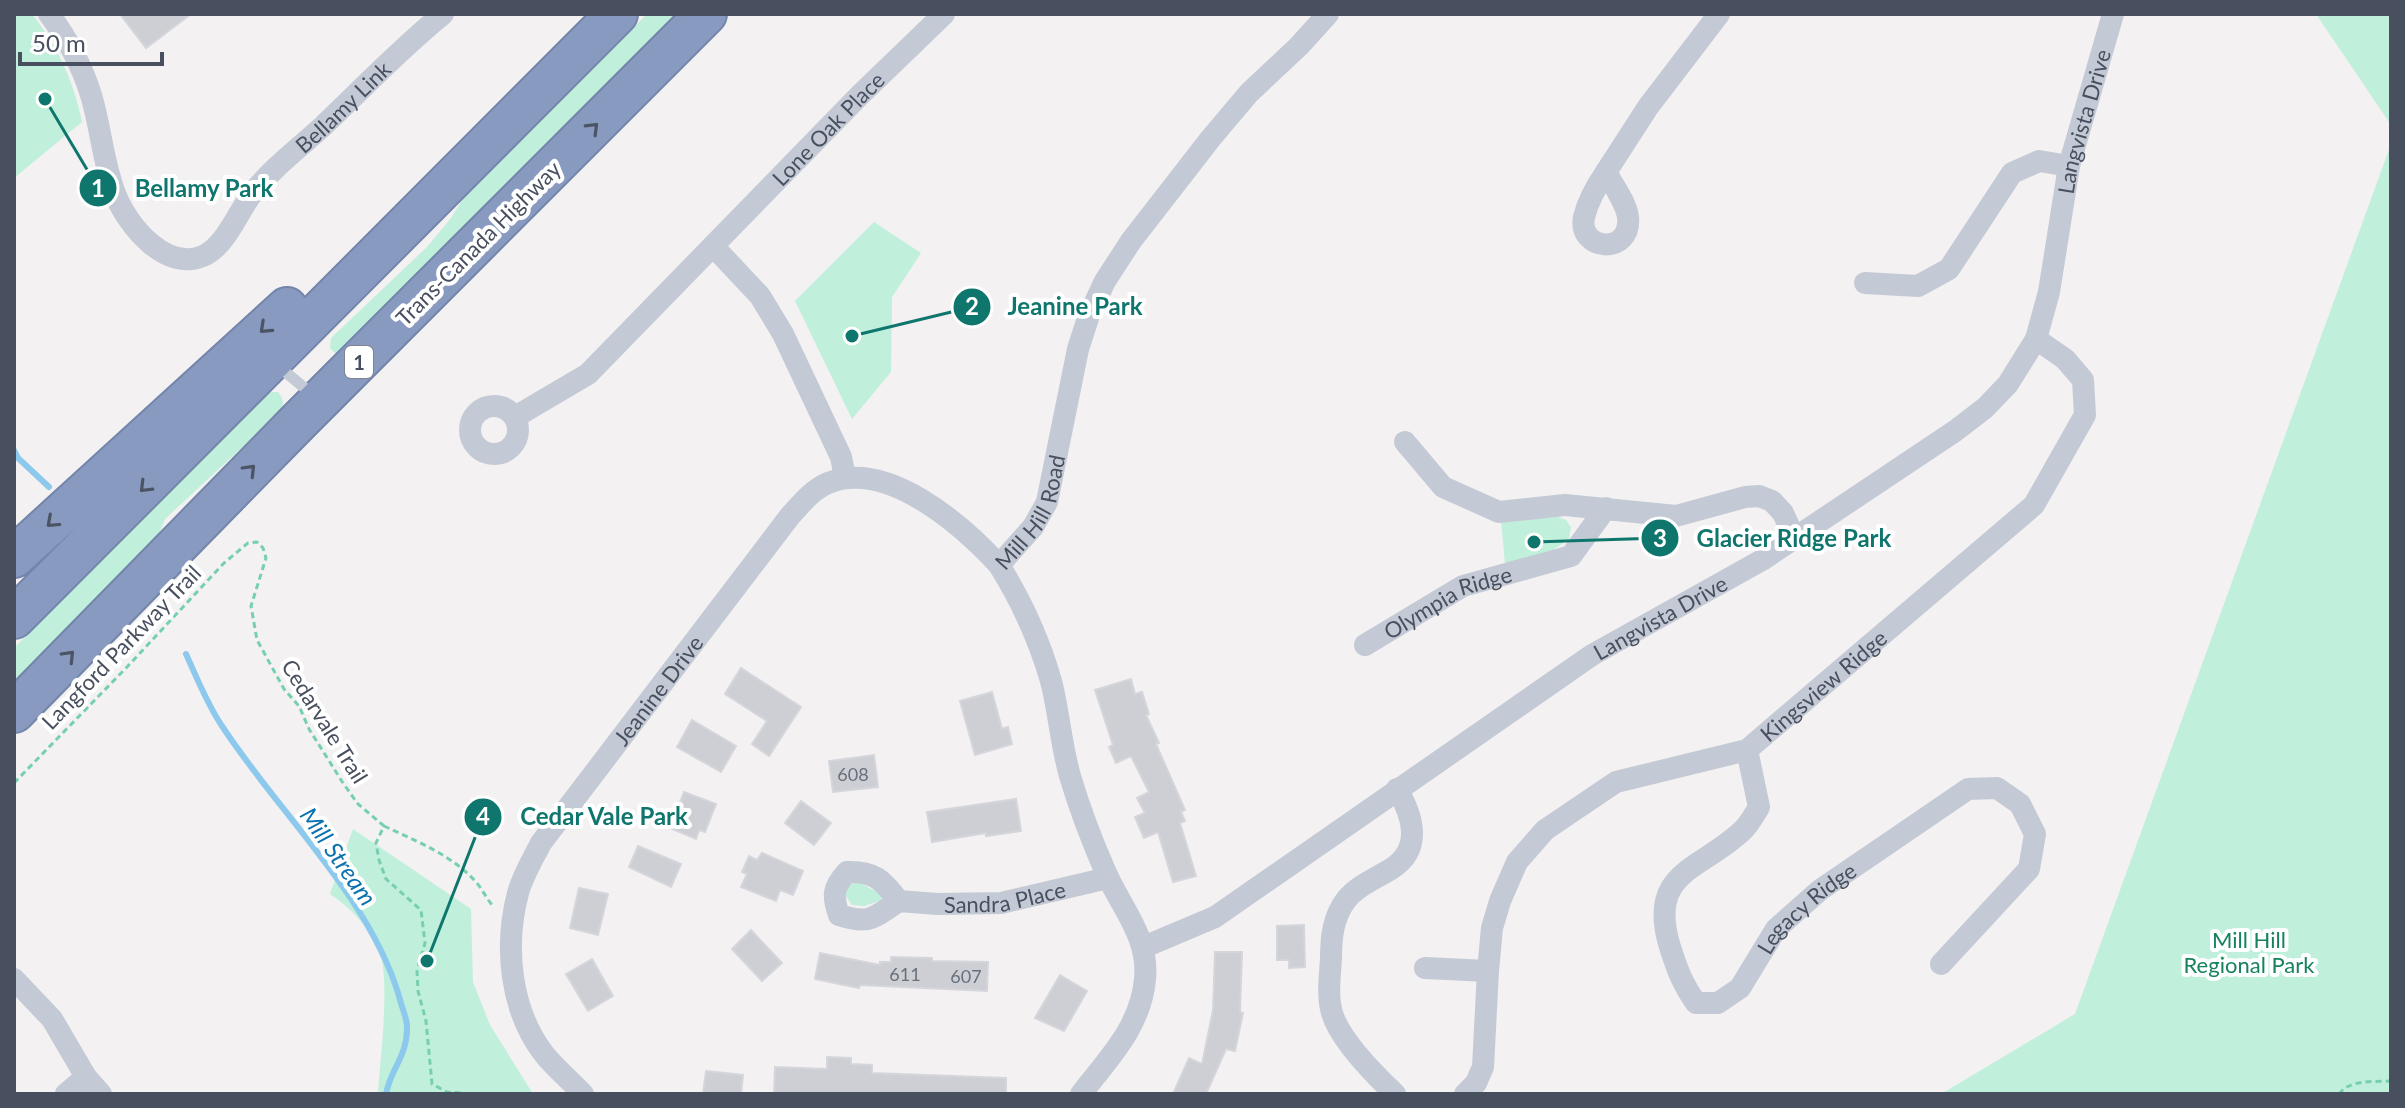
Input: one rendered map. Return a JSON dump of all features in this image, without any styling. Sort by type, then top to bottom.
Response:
[{"type":"highway","name":"Trans-Canada Highway","points":[[14,712],[706,14]]},
{"type":"highway","points":[[14,618],[616,15]]},
{"type":"highway","points":[[14,557],[274,320],[494,113],[616,15]]},
{"type":"street","name":"Bellamy Link","points":[[49,14],[69,43],[91,93],[116,196],[141,235],[176,258],[190,259],[203,256],[216,247],[255,190],[443,14]]},
{"type":"street","name":"Lone Oak Place","points":[[515,417],[588,374],[859,96],[944,14]]},
{"type":"street","name":"Mill Hill Road","points":[[1081,1094],[1131,1029],[1145,982],[1144,947],[1133,920],[1108,878],[1085,823],[1069,773],[1039,641],[1022,601],[999,565],[1033,527],[1047,502],[1078,349],[1105,281],[1131,241],[1211,138],[1249,93],[1328,14]]},
{"type":"street","points":[[1606,172],[1648,107],[1719,14]]},
{"type":"street","name":"Langvista Drive","points":[[1144,947],[1215,917],[1592,655],[1706,593],[1795,539],[1985,408],[2023,363],[2036,339],[2049,292],[2062,193],[2113,14]]},
{"type":"street","points":[[1865,283],[1918,286],[1949,269],[2012,173],[2039,161],[2069,166]]},
{"type":"street","points":[[714,247],[760,296],[783,334],[841,457],[845,477],[865,477],[894,485],[974,538],[999,565]]},
{"type":"street","name":"Kingsview Ridge","points":[[1465,1094],[1476,1083],[1483,1067],[1492,928],[1500,901],[1517,862],[1545,830],[1616,782],[1747,750],[2034,505],[2085,415],[2083,380],[2065,359],[2036,339]]},
{"type":"street","points":[[1405,442],[1443,487],[1499,512],[1565,505],[1676,516],[1759,496],[1772,501],[1783,513],[1795,539]]},
{"type":"street","name":"Jeanine Drive","points":[[583,1094],[544,1053],[519,1006],[511,950],[513,919],[523,876],[541,843],[790,516],[824,484],[845,477]]},
{"type":"street","name":"Olympia Ridge","points":[[1365,645],[1463,586],[1571,556],[1606,508]]},
{"type":"street","name":"Legacy Ridge","points":[[1747,750],[1759,807],[1745,828],[1685,872],[1667,893],[1663,924],[1681,982],[1696,1003],[1718,1003],[1740,988],[1776,929],[1820,890],[1968,789],[1997,788],[2020,804],[2035,834],[2029,869],[1941,964]]},
{"type":"street","points":[[1395,1094],[1339,1029],[1329,999],[1331,937],[1337,915],[1347,899],[1363,885],[1395,867],[1407,854],[1412,826],[1409,810],[1397,789]]},
{"type":"street","name":"Sandra Place","points":[[899,901],[1001,903],[1108,878]]},
{"type":"street","points":[[1425,968],[1488,971]]},
{"type":"street","points":[[14,979],[52,1019],[93,1086],[66,1094]]},
{"type":"lane","points":[[271,360],[319,401]]},
{"type":"path","name":"Cedarvale Trail","points":[[257,542],[266,558],[251,606],[257,640],[343,783],[358,804],[384,826],[462,868],[478,884],[492,906],[513,919]]},
{"type":"path","name":"Langford Parkway Trail","points":[[14,783],[224,563],[248,543],[257,542]]},
{"type":"path","points":[[384,826],[376,843],[386,879],[399,894],[413,901],[421,910],[425,929],[425,943],[417,971],[432,1084],[447,1092],[476,1094]]},
{"type":"path","points":[[2339,1094],[2341,1089],[2356,1083],[2391,1081]]},
{"type":"green space","points":[[14,14],[32,14],[50,39],[70,79],[82,122],[14,178]]},
{"type":"green space","points":[[647,14],[684,14],[338,356],[330,348],[331,338],[427,247],[464,197]]},
{"type":"green space","points":[[2316,14],[2391,14],[2391,125]]},
{"type":"green space","name":"Mill Hill Regional Park","points":[[2391,144],[2391,1094],[1941,1094],[2075,1014]]},
{"type":"green space","points":[[874,222],[921,253],[892,297],[891,372],[852,419],[795,301]]},
{"type":"green space","points":[[272,392],[278,392],[283,400],[279,413],[165,519],[158,537],[14,685],[14,648],[248,411]]},
{"type":"green space","points":[[1558,517],[1566,520],[1571,527],[1569,539],[1553,550],[1505,564],[1501,520]]},
{"type":"green space","points":[[353,829],[471,909],[473,982],[490,1025],[533,1094],[378,1094],[384,995],[381,958],[377,944],[362,923],[330,894]]},
{"type":"green space","points":[[859,882],[882,895],[882,900],[864,906],[852,905],[845,895],[848,885]]},
{"type":"building","points":[[120,14],[191,14],[146,48]]},
{"type":"building","points":[[741,668],[801,707],[769,756],[752,744],[767,721],[725,694]]},
{"type":"building","points":[[1131,679],[1135,694],[1142,692],[1149,714],[1146,715],[1159,743],[1156,744],[1185,810],[1181,812],[1185,821],[1180,823],[1196,876],[1173,882],[1158,832],[1144,838],[1135,817],[1145,813],[1137,798],[1149,792],[1131,756],[1116,763],[1109,747],[1113,745],[1095,690]]},
{"type":"building","points":[[992,692],[1002,729],[1008,727],[1012,744],[975,755],[960,701]]},
{"type":"building","points":[[692,720],[736,746],[721,772],[677,747]]},
{"type":"building","points":[[874,755],[878,787],[833,792],[829,761]]},
{"type":"building","points":[[684,792],[716,804],[705,832],[699,830],[696,839],[670,828]]},
{"type":"building","points":[[1016,799],[1021,831],[932,842],[927,812]]},
{"type":"building","points":[[801,801],[831,823],[814,845],[785,823]]},
{"type":"building","points":[[638,846],[681,864],[671,887],[629,867]]},
{"type":"building","points":[[762,853],[803,871],[793,895],[780,890],[776,901],[741,887],[747,874],[742,872],[749,856],[757,860]]},
{"type":"building","points":[[579,888],[608,894],[598,935],[570,928]]},
{"type":"building","points":[[1304,925],[1305,967],[1289,968],[1289,960],[1277,960],[1277,926]]},
{"type":"building","points":[[751,930],[782,963],[762,981],[732,949]]},
{"type":"building","points":[[1215,952],[1242,952],[1240,1012],[1243,1013],[1235,1051],[1226,1049],[1206,1094],[1173,1094],[1189,1058],[1202,1064],[1213,1010]]},
{"type":"building","points":[[820,953],[880,965],[880,962],[891,962],[891,957],[988,962],[987,991],[860,985],[859,988],[815,979]]},
{"type":"building","points":[[592,959],[613,996],[588,1011],[566,974]]},
{"type":"building","points":[[1060,975],[1087,991],[1064,1031],[1035,1018]]},
{"type":"building","points":[[827,1057],[851,1058],[851,1064],[872,1065],[872,1073],[1006,1078],[1006,1094],[774,1094],[775,1067],[827,1069]]},
{"type":"building","points":[[706,1071],[743,1075],[741,1094],[703,1094]]},
{"type":"waterway","name":"Mill Stream","points":[[14,450],[18,458],[49,487]]},
{"type":"waterway","name":"Mill Stream","points":[[186,654],[222,726],[345,889],[385,959],[407,1025],[405,1045],[386,1094]]},
{"type":"place","name":"Bellamy Park","points":[[45,99]]},
{"type":"place","name":"Jeanine Park","points":[[852,336]]},
{"type":"place","name":"Glacier Ridge Park","points":[[1534,542]]},
{"type":"place","name":"Cedar Vale Park","points":[[427,961]]}]
